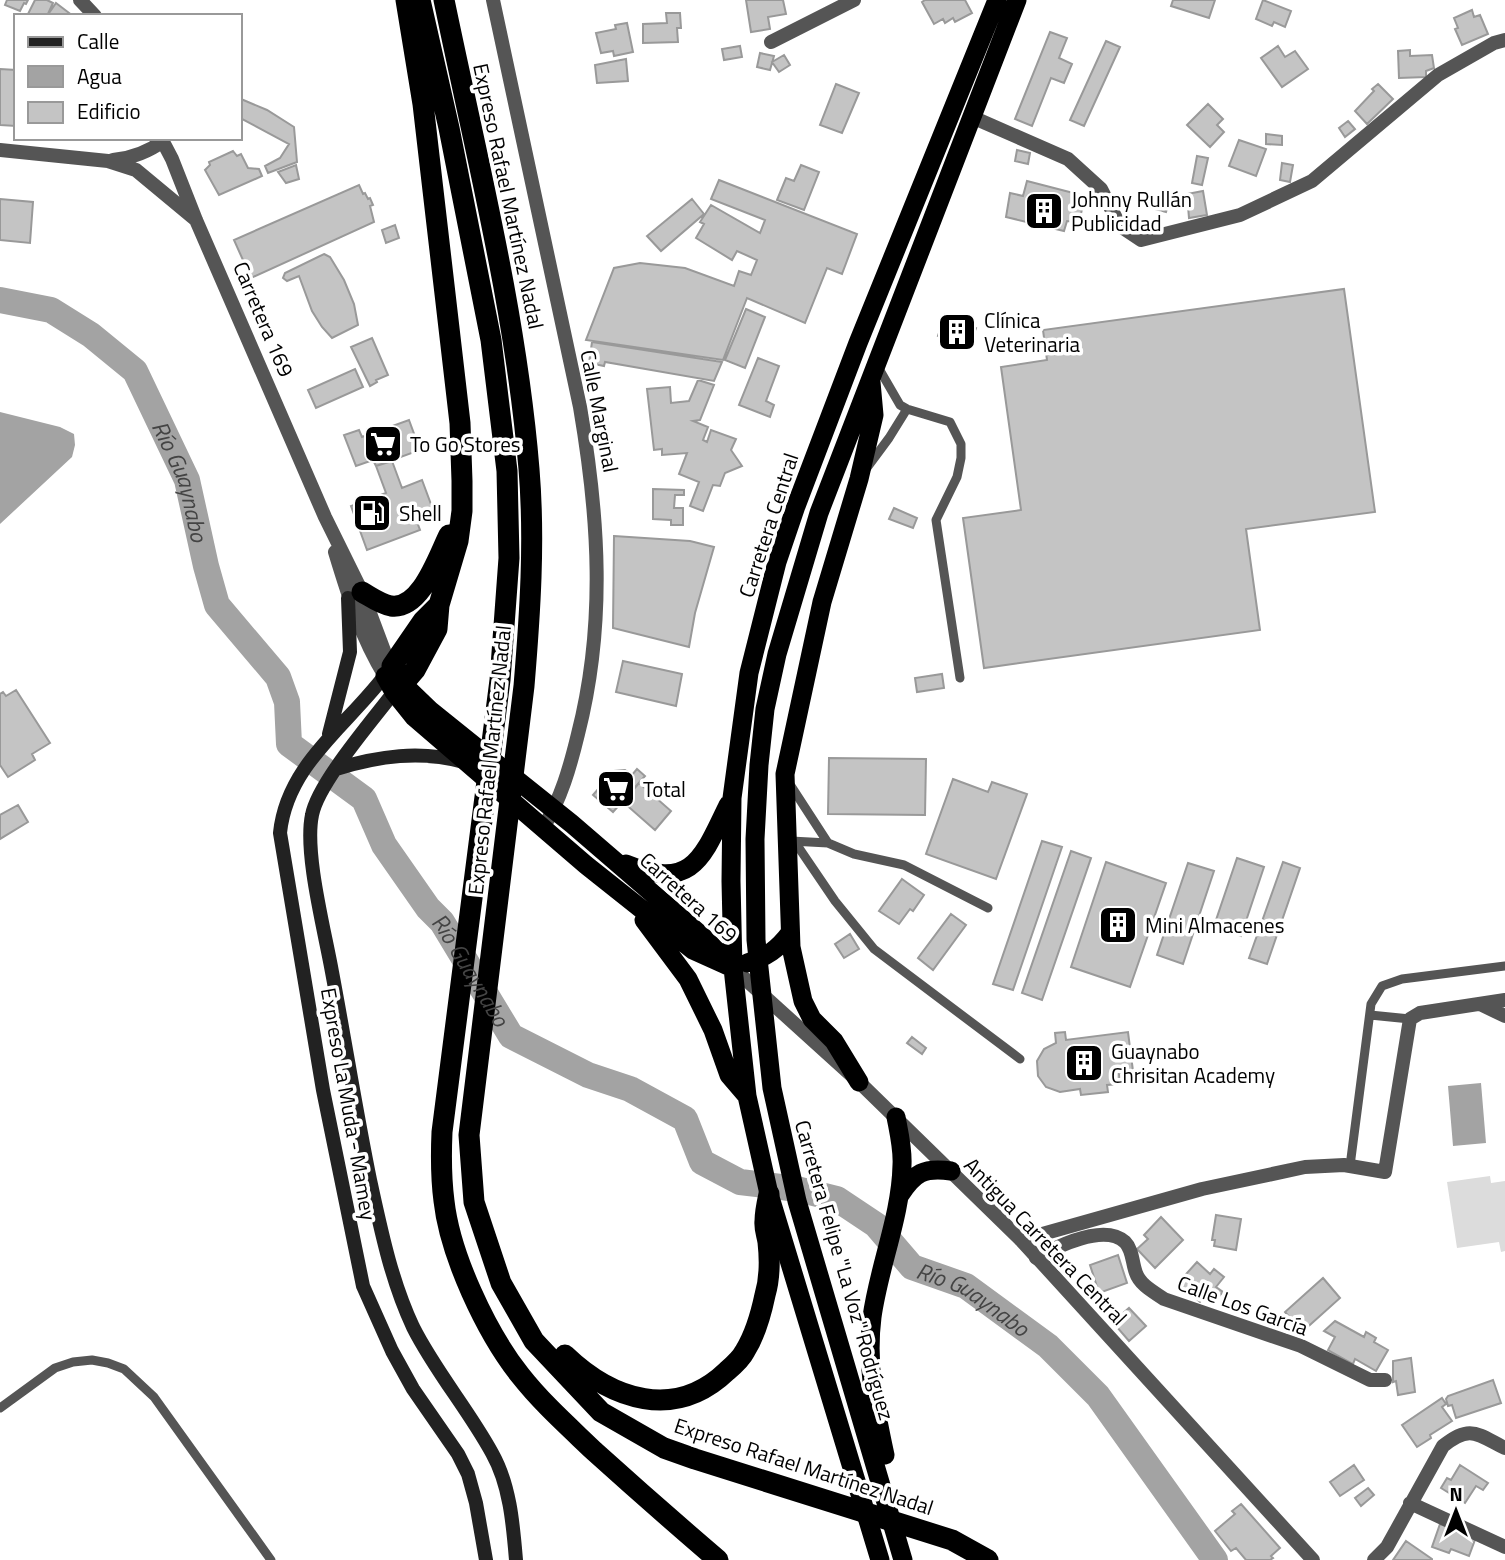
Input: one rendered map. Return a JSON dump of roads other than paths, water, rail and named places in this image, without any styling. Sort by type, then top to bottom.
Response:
[{"type":"highway","points":[[393,679],[423,621],[439,605],[458,541],[462,511],[460,423],[423,104],[406,0]]},
{"type":"highway","name":"Expreso Rafael Martínez Nadal","points":[[420,0],[449,128],[491,340],[507,471],[509,558],[500,680],[442,1132],[444,1204],[456,1251],[484,1321],[519,1374],[550,1409],[640,1493],[718,1560]]},
{"type":"highway","name":"Expreso Rafael Martínez Nadal","points":[[444,0],[516,350],[529,470],[530,619],[524,686],[469,1136],[474,1202],[501,1283],[534,1341],[601,1412],[664,1448],[930,1532],[962,1545],[988,1560]]},
{"type":"highway","points":[[859,1082],[834,1041],[812,1019],[803,1001],[791,947],[785,774],[822,603],[859,479],[874,415],[873,370],[1017,0]]},
{"type":"highway","name":"Carretera Central","points":[[747,1096],[733,968],[731,881],[732,798],[749,673],[788,528],[992,4]]},
{"type":"highway","name":"Carretera Felipe \"La Voz\" Rodríguez","points":[[873,370],[819,513],[765,709],[759,765],[755,861],[756,940],[772,1088],[797,1201],[903,1560]]},
{"type":"highway","points":[[355,595],[392,606],[410,602],[424,586],[462,511]]},
{"type":"highway","name":"Carretera 169","points":[[393,679],[611,857],[702,936],[733,968]]},
{"type":"highway","name":"Carretera 169","points":[[393,679],[414,717],[543,828],[693,950],[733,968]]},
{"type":"highway","points":[[611,857],[648,873],[668,875],[689,869],[707,849],[732,798]]},
{"type":"highway","points":[[635,904],[688,979],[713,1030],[729,1075],[747,1096],[769,1194],[880,1560]]},
{"type":"highway","points":[[733,968],[765,958],[779,947],[790,933]]},
{"type":"highway","points":[[896,1117],[902,1164],[899,1196],[881,1266],[872,1319],[870,1368],[875,1410],[886,1461],[915,1560]]},
{"type":"highway","points":[[899,1196],[911,1178],[923,1172],[936,1169],[951,1171]]},
{"type":"highway","points":[[516,1309],[582,1371],[604,1387],[658,1401],[679,1398],[704,1389],[740,1359],[753,1335],[766,1294],[770,1268],[764,1223],[769,1194]]},
{"type":"main road","points":[[328,739],[350,652],[355,595]]},
{"type":"main road","name":"Expreso La Muda - Mamey","points":[[393,679],[363,702],[328,739],[297,778],[286,800],[279,833],[339,1177],[363,1286],[392,1352],[468,1474],[486,1560]]},
{"type":"main road","name":"Expreso La Muda - Mamey","points":[[393,679],[377,715],[336,769],[318,798],[312,813],[312,845],[327,947],[385,1248],[414,1327],[452,1394],[492,1454],[513,1517],[516,1560]]},
{"type":"main road","points":[[336,769],[395,755],[447,758],[469,764]]},
{"type":"street","points":[[80,0],[93,14]]},
{"type":"street","name":"Calle Marginal","points":[[493,0],[580,407],[596,521],[598,575],[595,638],[586,704],[572,758],[554,810],[543,828]]},
{"type":"street","points":[[771,42],[825,7],[853,0]]},
{"type":"street","points":[[972,117],[1068,159],[1101,189],[1120,226],[1141,240],[1240,215],[1312,181],[1438,75],[1494,43],[1505,40]]},
{"type":"street","points":[[108,161],[130,158],[146,152],[162,140]]},
{"type":"street","name":"Carretera 169","points":[[162,140],[325,517],[355,595],[386,656],[393,679]]},
{"type":"street","points":[[0,150],[108,161],[136,170],[197,220]]},
{"type":"street","name":"Antigua Carretera Central","points":[[733,968],[859,1082],[1021,1240],[1313,1560]]},
{"type":"street","points":[[1021,1240],[1202,1189],[1306,1167],[1350,1166],[1385,1172],[1410,1019],[1420,1013],[1505,1000]]},
{"type":"street","points":[[1480,1004],[1505,1016]]},
{"type":"street","name":"Calle Los García","points":[[1036,1258],[1058,1246],[1086,1237],[1114,1236],[1125,1241],[1136,1275],[1144,1286],[1164,1300],[1301,1346],[1370,1380],[1385,1380]]},
{"type":"street","points":[[1374,1560],[1387,1547],[1443,1446],[1457,1435],[1470,1432],[1505,1448]]},
{"type":"street","points":[[1410,1503],[1505,1547]]},
{"type":"lane","points":[[873,370],[907,410],[950,422],[961,444],[957,477],[936,520],[960,678]]},
{"type":"lane","points":[[859,479],[907,410]]},
{"type":"lane","points":[[785,774],[805,811],[828,843]]},
{"type":"lane","points":[[786,840],[828,843],[854,854],[904,864],[988,908]]},
{"type":"lane","points":[[786,840],[799,848],[835,901],[874,950],[1020,1059]]},
{"type":"lane","points":[[1350,1166],[1371,1004],[1382,986],[1402,979],[1505,966]]},
{"type":"lane","points":[[1370,1015],[1410,1019]]},
{"type":"lane","points":[[0,1408],[55,1368],[73,1362],[92,1360],[124,1369],[154,1397],[271,1560]]},
{"type":"water","points":[[0,412],[60,427],[74,434],[75,445],[72,457],[0,524]]},
{"type":"water","points":[[1481,1083],[1486,1143],[1453,1146],[1448,1086]]},
{"type":"waterway","name":"Río Guaynabo","points":[[0,300],[51,310],[91,335],[135,371],[187,480],[217,605],[278,677],[287,702],[289,744],[364,799],[384,845],[428,908],[442,922],[511,1036],[588,1075],[630,1089],[685,1119],[702,1162],[740,1182],[797,1189],[837,1199],[876,1225],[912,1267],[966,1286],[1048,1346],[1098,1396],[1215,1560]]},
{"type":"place","name":"Johnny Rullán Publicidad","points":[[1044,211]]},
{"type":"place","name":"Clínica Veterinaria","points":[[957,332]]},
{"type":"place","name":"To Go Stores","points":[[383,444]]},
{"type":"place","name":"Shell","points":[[372,513]]},
{"type":"place","name":"Total","points":[[616,789]]},
{"type":"place","name":"Mini Almacenes","points":[[1118,925]]},
{"type":"place","name":"Guaynabo Chrisitan Academy","points":[[1084,1063]]}]
